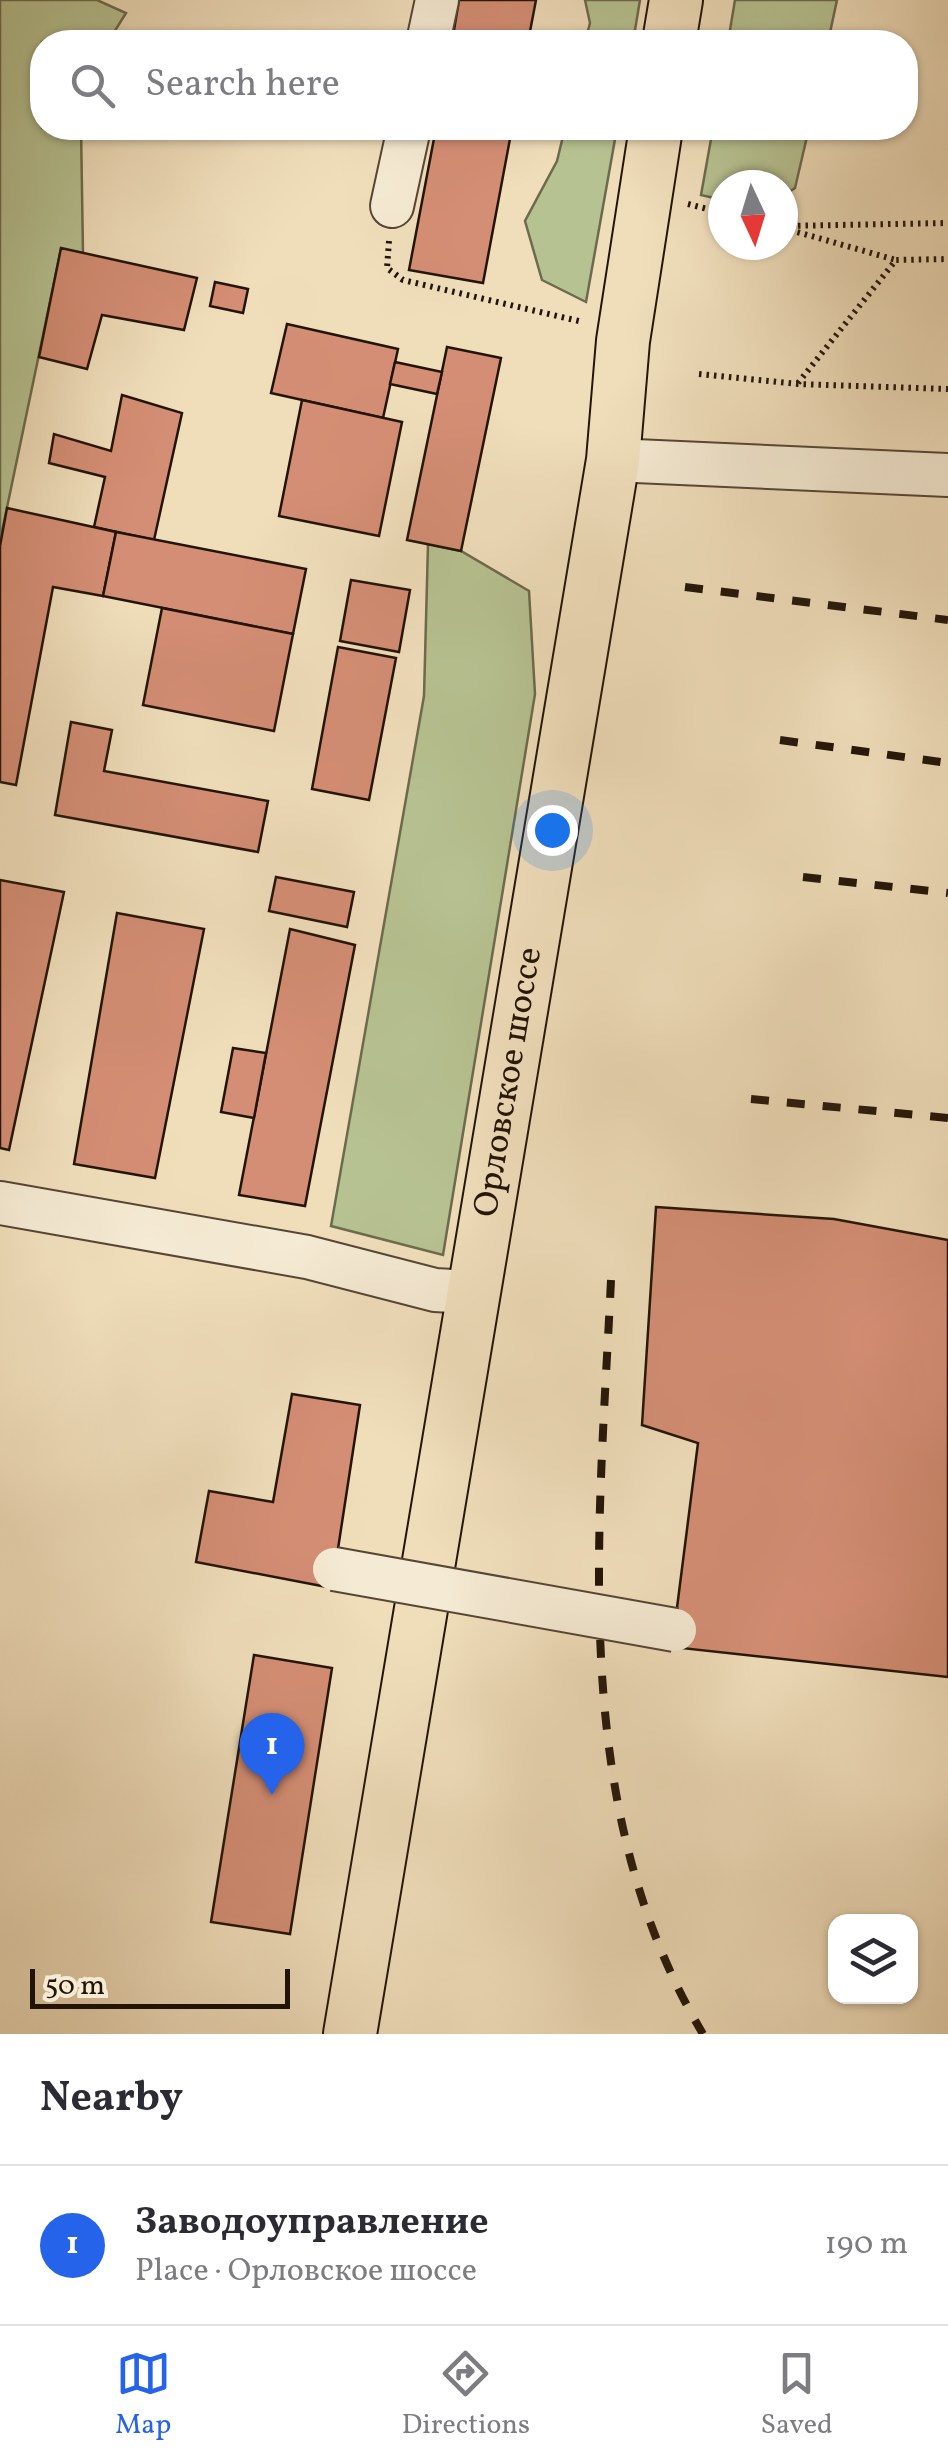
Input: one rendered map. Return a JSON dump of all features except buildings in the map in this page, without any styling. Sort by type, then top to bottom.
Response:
[{"type":"main road","points":[[671,30],[676,0]]},
{"type":"main road","name":"Орловское шоссе","points":[[350,2034],[470,1292],[613,460],[624,341],[654,140]]},
{"type":"street","points":[[431,30],[437,0]]},
{"type":"street","points":[[392,206],[406,140]]},
{"type":"street","points":[[613,460],[948,475]]},
{"type":"street","points":[[0,1204],[307,1257],[434,1290],[470,1292]]},
{"type":"street","points":[[334,1569],[675,1630]]},
{"type":"path","points":[[683,203],[708,209]]},
{"type":"path","points":[[392,206],[387,268],[403,280],[594,324]]},
{"type":"path","points":[[798,227],[948,222]]},
{"type":"path","points":[[798,231],[896,260],[948,259]]},
{"type":"path","points":[[798,384],[896,260]]},
{"type":"path","points":[[699,374],[798,384],[948,389]]},
{"type":"green space","points":[[0,0],[97,0],[126,13],[115,30],[30,30],[30,140],[81,140],[83,253],[61,249],[0,541]]},
{"type":"green space","points":[[585,0],[640,0],[635,30],[588,30]]},
{"type":"green space","points":[[735,0],[837,0],[831,30],[730,30]]},
{"type":"green space","points":[[562,140],[615,140],[586,302],[542,280],[525,221],[557,161]]},
{"type":"green space","points":[[711,140],[806,140],[798,175],[798,170],[708,170],[708,197],[701,195]]},
{"type":"green space","points":[[428,544],[461,551],[529,591],[535,694],[443,1255],[331,1226],[424,696]]},
{"type":"railway","points":[[685,587],[948,620]]},
{"type":"railway","points":[[780,740],[948,763]]},
{"type":"railway","points":[[803,877],[948,893]]},
{"type":"railway","points":[[751,1099],[948,1118]]},
{"type":"railway","points":[[611,1280],[599,1570],[611,1762],[630,1856],[660,1947],[703,2034]]},
{"type":"place","name":"Заводоуправление","points":[[272,1795]]}]
